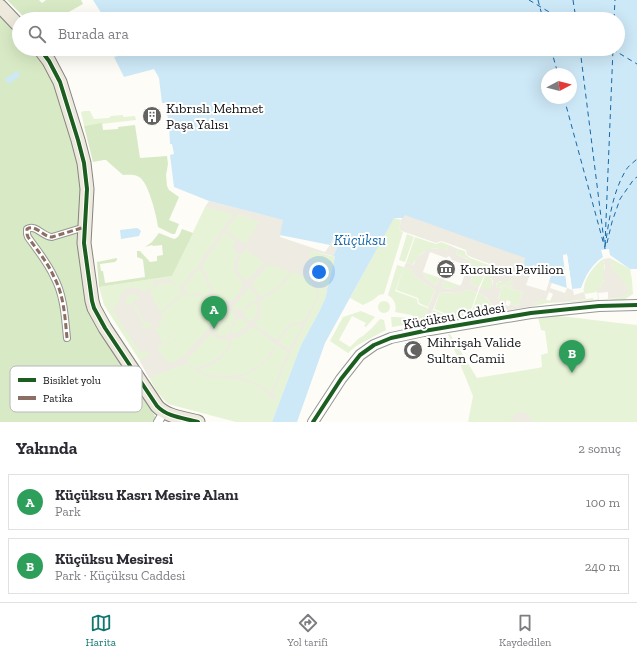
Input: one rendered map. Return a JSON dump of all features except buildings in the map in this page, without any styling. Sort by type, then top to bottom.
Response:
[{"type":"main road","points":[[0,6],[12,19]]},
{"type":"main road","points":[[45,56],[60,82],[84,163],[86,182],[85,249],[90,293],[94,308],[105,328],[130,366]]},
{"type":"main road","points":[[142,384],[157,406],[161,417],[198,422]]},
{"type":"street","points":[[68,338],[57,283],[50,269],[28,237],[26,229],[33,228],[52,237],[85,227]]},
{"type":"street","name":"Küçüksu Caddesi","points":[[313,422],[360,355],[374,345],[391,338],[531,313],[599,306],[637,305]]},
{"type":"green space","points":[[7,0],[39,0],[42,3],[46,0],[81,0],[83,4],[69,12],[19,12]]},
{"type":"green space","points":[[0,13],[12,25],[12,56],[39,56],[56,83],[74,141],[82,187],[81,266],[124,366],[10,366],[10,412],[142,412],[142,395],[155,416],[155,422],[0,422]]},
{"type":"green space","points":[[90,111],[94,119],[123,115],[123,117],[135,116],[136,120],[84,126],[81,112]]},
{"type":"green space","points":[[102,123],[103,130],[118,129],[118,127],[135,125],[140,158],[167,156],[167,186],[169,190],[179,197],[169,220],[179,224],[175,234],[158,227],[149,192],[146,185],[139,177],[135,175],[123,175],[106,160],[93,162],[84,126]]},
{"type":"green space","points":[[205,207],[238,214],[261,222],[279,244],[335,257],[325,299],[301,345],[272,422],[236,422],[168,404],[157,392],[140,361],[104,305],[99,287],[172,276]]},
{"type":"green space","points":[[393,219],[398,219],[401,221],[399,230],[403,232],[384,294],[379,295],[363,305],[350,298]]},
{"type":"green space","points":[[182,229],[193,233],[172,276],[99,287],[97,262],[117,258],[115,262],[100,264],[105,283],[145,277],[143,260],[137,257],[137,251],[140,251],[150,262],[157,261],[157,256],[163,255],[162,245],[145,247],[152,242],[159,233],[174,239],[178,236]]},
{"type":"green space","points":[[407,234],[414,237],[405,262],[399,260]]},
{"type":"green space","points":[[415,237],[436,244],[441,242],[449,245],[447,250],[436,248],[427,250],[419,256],[412,265],[406,263]]},
{"type":"green space","points":[[458,249],[465,251],[466,255],[470,258],[489,265],[479,287],[470,284],[472,278],[471,262],[456,254]]},
{"type":"green space","points":[[610,258],[630,269],[633,294],[624,300],[611,300],[623,295],[628,289],[615,272]]},
{"type":"green space","points":[[603,259],[604,281],[597,292],[585,294],[584,288],[586,280],[591,272]]},
{"type":"green space","points":[[397,265],[404,267],[395,291],[417,299],[418,304],[428,308],[423,321],[411,315],[395,312],[396,307],[394,302],[388,295]]},
{"type":"green space","points":[[404,267],[412,270],[415,276],[435,290],[428,307],[419,303],[418,298],[396,290]]},
{"type":"green space","points":[[488,268],[491,271],[491,289],[480,288]]},
{"type":"green space","points":[[423,272],[440,278],[436,286],[426,278]]},
{"type":"green space","points":[[445,280],[461,286],[450,289],[442,288]]},
{"type":"green space","points":[[510,280],[513,283],[512,287],[502,285],[500,288],[497,288],[496,285],[498,282]]},
{"type":"green space","points":[[502,286],[523,292],[518,306],[510,304],[511,302],[507,300],[506,302],[498,300]]},
{"type":"green space","points":[[468,289],[477,293],[468,319],[434,309],[440,292],[451,293],[465,291]]},
{"type":"green space","points":[[597,292],[599,300],[596,301],[548,303],[534,306],[534,304],[543,299],[562,302],[593,298],[594,300],[598,299]]},
{"type":"green space","points":[[478,293],[485,297],[492,306],[504,309],[504,311],[469,319]]},
{"type":"green space","points":[[386,301],[389,302],[389,312],[382,313],[379,312],[378,305],[379,302]]},
{"type":"green space","points":[[433,310],[469,320],[434,323],[428,322]]},
{"type":"green space","points":[[361,311],[375,317],[366,327],[364,326],[366,323],[352,316],[339,340],[350,347],[380,319],[384,320],[386,330],[356,346],[348,353],[330,341],[343,317]]},
{"type":"green space","points":[[545,315],[637,325],[637,422],[468,422],[473,396],[448,334],[450,334],[477,378],[538,368],[542,367],[541,355],[548,353],[545,331],[541,330],[538,317]]},
{"type":"green space","points":[[391,317],[406,318],[420,322],[392,327]]},
{"type":"shaded area","points":[[209,201],[284,220],[280,237],[325,252],[336,232],[342,234],[333,256],[311,251],[310,257],[315,276],[318,277],[319,284],[328,288],[328,291],[318,286],[317,287],[319,297],[290,354],[273,393],[276,396],[273,399],[269,398],[268,394],[255,385],[248,382],[239,379],[209,377],[185,364],[149,378],[140,361],[149,355],[145,350],[140,353],[113,310],[122,293],[129,288],[137,288],[143,290],[142,291],[145,293],[148,288],[150,289],[154,285],[154,280],[170,278],[171,282],[183,284],[186,281],[192,271],[197,268],[233,214],[205,207]],"holes":[[[238,214],[260,222],[245,244],[226,230]],[[224,233],[236,241],[232,248],[238,253],[234,263],[234,268],[243,285],[241,290],[231,302],[226,300],[223,301],[213,293],[206,272],[201,268]],[[245,249],[264,262],[249,279],[242,278],[238,270],[238,263]],[[268,264],[290,272],[273,290],[260,297],[252,284]],[[199,270],[203,273],[210,289],[208,295],[205,296],[201,293],[187,293],[184,289],[185,285],[193,277],[194,272]],[[292,272],[309,278],[310,282],[314,284],[317,297],[304,321],[287,326],[277,340],[255,325],[260,316],[260,300],[270,295],[285,282]],[[170,283],[182,285],[182,293],[160,312],[150,291],[158,284]],[[250,287],[257,299],[241,310],[235,310],[232,308]],[[132,294],[137,295],[140,298],[134,300],[133,302],[145,322],[151,323],[151,325],[147,329],[139,327],[143,326],[144,324],[131,303],[126,304],[126,298]],[[184,294],[205,298],[210,295],[222,305],[224,311],[183,357],[172,363],[168,363],[157,348],[162,344],[164,346],[175,340],[165,322],[158,326],[157,325],[163,318],[161,314]],[[257,301],[257,310],[255,317],[251,322],[244,316],[243,311]],[[230,310],[235,318],[229,335],[219,335],[213,332]],[[237,319],[242,319],[249,325],[239,332],[231,335]],[[165,323],[174,339],[164,345],[155,329]],[[303,324],[289,349],[279,342],[289,328],[294,325]],[[253,327],[276,344],[267,357],[257,367],[243,374],[230,376],[211,375],[198,370],[214,364],[221,359],[229,348],[232,339],[241,336]],[[210,334],[219,339],[229,339],[227,347],[221,356],[212,362],[198,367],[193,367],[186,363],[187,360]],[[277,345],[288,352],[271,393],[256,383],[240,377],[254,371],[263,364],[270,357]]]},
{"type":"shaded area","points":[[405,214],[526,258],[523,275],[529,277],[526,285],[546,291],[549,282],[552,283],[550,288],[565,293],[567,288],[573,290],[574,295],[584,292],[586,299],[561,302],[550,301],[553,294],[549,292],[546,300],[543,299],[534,304],[534,306],[504,311],[504,309],[499,309],[492,306],[485,296],[478,293],[480,288],[491,289],[493,282],[490,275],[491,271],[488,268],[490,264],[467,255],[466,250],[450,244],[441,241],[436,243],[399,230],[401,221],[398,219],[401,220]],"holes":[[[510,280],[513,283],[512,287],[502,285],[500,288],[497,288],[496,284],[498,282],[500,281],[504,283]],[[502,286],[523,292],[518,306],[510,304],[509,306],[505,305],[506,302],[498,299]]]},
{"type":"shaded area","points":[[449,245],[458,249],[456,254],[469,260],[472,265],[472,277],[470,284],[479,287],[477,293],[468,289],[457,293],[440,292],[428,322],[423,321],[435,290],[415,276],[412,270],[404,267],[406,263],[413,265],[417,258],[428,249],[442,248],[447,250]],"holes":[[[430,252],[446,258],[449,256],[452,260],[468,266],[461,285],[450,289],[442,288],[445,280],[440,278],[436,286],[426,278],[423,272]]]},
{"type":"shaded area","points":[[610,258],[612,267],[628,289],[628,293],[621,297],[608,299],[608,292],[597,292],[604,281],[603,275],[605,267],[603,259]]},
{"type":"shaded area","points":[[523,412],[527,414],[532,422],[517,422],[510,418],[515,414]]},
{"type":"water","name":"Küçüksu","points":[[93,0],[637,0],[637,269],[630,269],[610,255],[609,249],[601,250],[603,257],[595,263],[589,271],[581,288],[572,289],[567,255],[563,255],[567,288],[549,282],[552,272],[533,265],[529,277],[523,275],[525,258],[405,215],[403,218],[394,218],[325,343],[297,422],[272,422],[301,345],[325,299],[335,257],[333,256],[342,234],[336,232],[330,245],[280,235],[283,220],[209,201],[174,187],[170,155],[174,154],[172,144],[170,144],[169,124],[165,103],[162,103],[159,78],[154,69],[124,77],[114,57],[625,56],[625,12],[101,12]]},
{"type":"water","points":[[17,71],[20,76],[8,84],[5,79]]},
{"type":"water","points":[[137,228],[141,231],[139,236],[121,239],[120,230]]},
{"type":"pier","points":[[567,254],[572,289],[570,289],[565,257],[569,288],[567,288],[563,255]]},
{"type":"ferry route","points":[[529,0],[549,12]]},
{"type":"ferry route","points":[[538,0],[541,12]]},
{"type":"ferry route","points":[[573,0],[575,12]]},
{"type":"ferry route","points":[[614,12],[615,0]]},
{"type":"ferry route","points":[[553,56],[556,68]]},
{"type":"ferry route","points":[[581,56],[605,249]]},
{"type":"ferry route","points":[[605,245],[613,56]]},
{"type":"ferry route","points":[[624,56],[637,64]]},
{"type":"ferry route","points":[[566,104],[604,245]]},
{"type":"ferry route","points":[[605,247],[617,188],[629,166],[637,159]]},
{"type":"ferry route","points":[[607,243],[620,199],[637,177]]},
{"type":"marked path","points":[[67,338],[64,307],[60,291],[49,267],[28,237],[27,229],[33,228],[52,237],[85,227]]},
{"type":"cycle path","points":[[45,56],[60,82],[84,163],[87,189],[84,243],[92,301],[94,308],[105,328],[130,366]]},
{"type":"cycle path","points":[[313,422],[341,379],[360,355],[374,345],[391,338],[531,313],[599,306],[637,305]]},
{"type":"cycle path","points":[[142,384],[161,410],[171,415],[198,422]]},
{"type":"place","name":"Kıbrıslı Mehmet Paşa Yalısı","points":[[152,116]]},
{"type":"place","name":"Kucuksu Pavilion","points":[[446,269]]},
{"type":"place","name":"Küçüksu Kasrı Mesire Alanı","points":[[214,329]]},
{"type":"place","name":"Mihrişah Valide Sultan Camii","points":[[413,350]]},
{"type":"place","name":"Küçüksu Mesiresi","points":[[572,373]]}]
